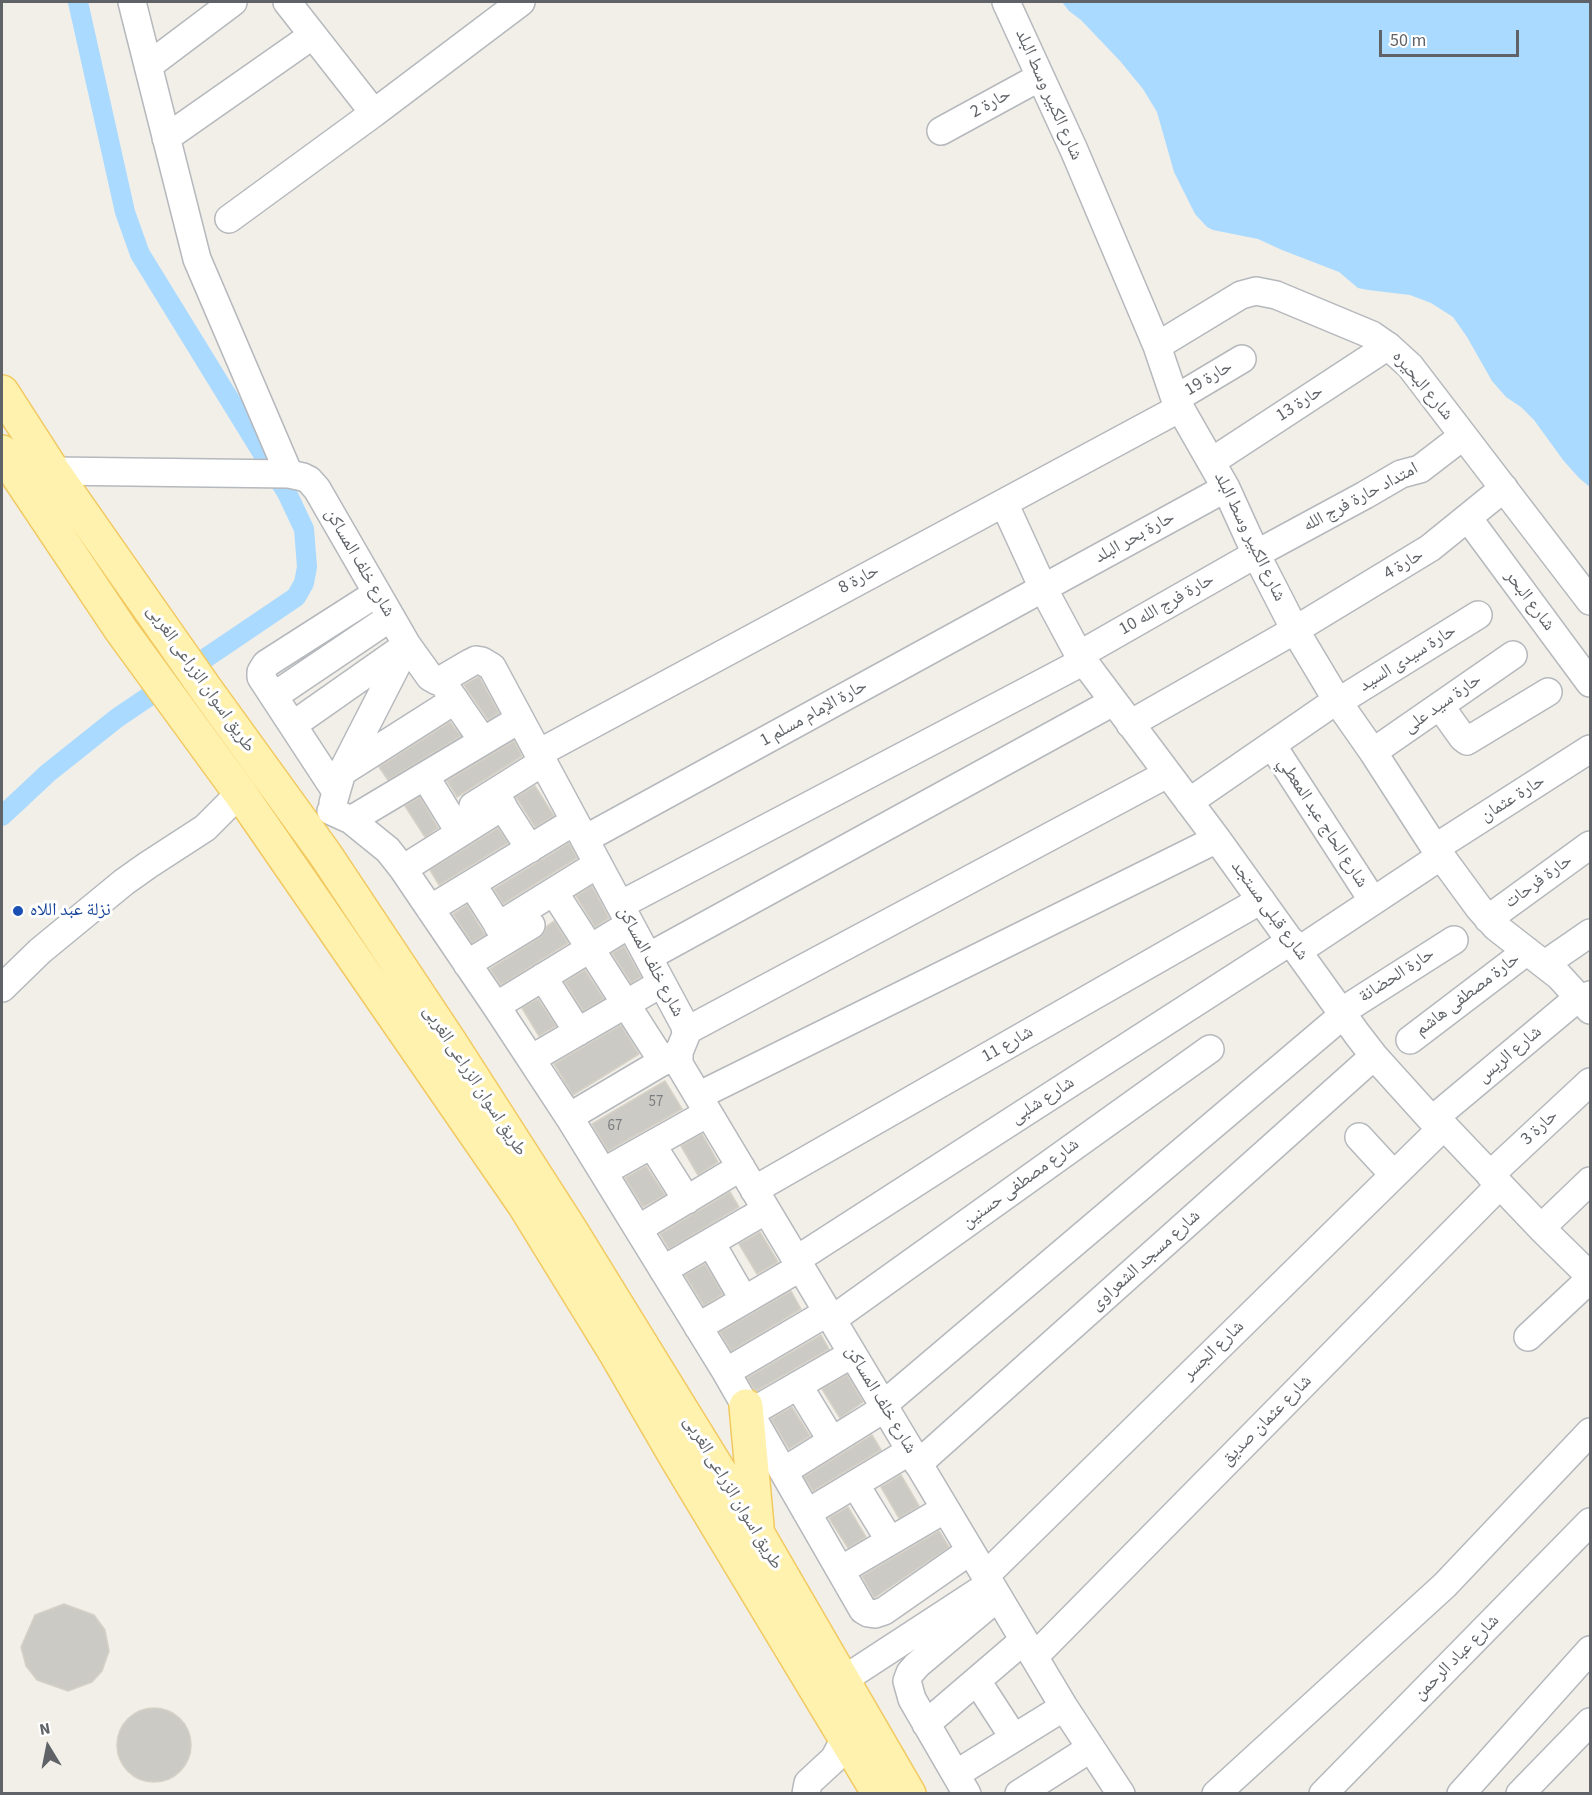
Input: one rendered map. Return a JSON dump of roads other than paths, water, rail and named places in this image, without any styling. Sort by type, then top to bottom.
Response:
[{"type":"main road","name":"طريق اسوان الزراعى الغربى","points":[[2,392],[205,688],[325,854],[450,1042],[570,1229],[758,1534],[845,1735],[879,1794]]},
{"type":"main road","name":"طريق اسوان الزراعى الغربى","points":[[2,452],[121,630],[240,793],[525,1206],[609,1342],[676,1459],[800,1635],[843,1680],[909,1794]]},
{"type":"main road","points":[[748,1410],[758,1534]]},
{"type":"street","points":[[132,2],[197,259],[285,473]]},
{"type":"street","points":[[148,66],[233,2]]},
{"type":"street","points":[[287,2],[374,113]]},
{"type":"street","points":[[229,219],[520,2]]},
{"type":"street","name":"شارع الكبير وسط البلد","points":[[1006,2],[1157,346],[1177,403],[1226,488],[1256,555],[1295,630],[1338,701],[1374,752],[1438,852],[1488,919],[1587,1001]]},
{"type":"street","points":[[166,138],[313,35]]},
{"type":"street","name":"حارة 2","points":[[941,131],[1040,77]]},
{"type":"street","name":"شارع البحيره","points":[[1157,346],[1241,295],[1256,291],[1275,296],[1372,335],[1410,366],[1590,601]]},
{"type":"street","name":"حارة 13","points":[[1211,462],[1388,346]]},
{"type":"street","name":"حارة 19","points":[[1177,403],[1242,359]]},
{"type":"street","name":"حارة 8","points":[[403,869],[456,826],[499,799],[541,757],[1004,503],[1177,403]]},
{"type":"street","name":"امتداد حارة فرج الله","points":[[1256,555],[1401,474],[1420,469],[1463,436]]},
{"type":"street","name":"شارع خلف المساكن","points":[[54,471],[285,473],[309,480],[317,489],[407,645],[430,677],[448,690],[470,663],[482,661],[492,667],[662,983],[679,1064],[1064,1707],[1121,1794]]},
{"type":"street","name":"حارة بحر البلد","points":[[1043,588],[1226,488]]},
{"type":"street","name":"حارة 4","points":[[1295,630],[1430,548],[1504,488]]},
{"type":"street","name":"شارع قبلى مستجد","points":[[1004,503],[1043,588],[1081,658],[1217,839],[1374,1056],[1590,1278]]},
{"type":"street","name":"شارع البحر","points":[[1468,518],[1590,683]]},
{"type":"street","name":"حارة فرج الله 10","points":[[496,1006],[590,948],[625,914],[1081,658],[1256,555]]},
{"type":"street","name":"حارة الإمام مسلم 1","points":[[430,909],[530,849],[580,830],[1043,588]]},
{"type":"street","points":[[377,593],[266,664],[262,668],[261,677],[340,798],[403,869],[569,1117],[726,1372],[863,1610],[875,1614],[884,1611],[970,1551]]},
{"type":"street","name":"حارة سيدى السيد","points":[[1189,802],[1338,701],[1478,615]]},
{"type":"street","points":[[274,696],[391,617]]},
{"type":"street","points":[[1130,724],[1295,630]]},
{"type":"street","points":[[293,726],[407,645]]},
{"type":"street","points":[[325,854],[340,798],[407,645]]},
{"type":"street","name":"حارة سيد على","points":[[1374,752],[1513,656]]},
{"type":"street","points":[[340,798],[448,690],[483,741]]},
{"type":"street","points":[[1440,706],[1467,741],[1548,692]]},
{"type":"street","points":[[648,957],[1113,702]]},
{"type":"street","points":[[340,798],[425,776],[520,719]]},
{"type":"street","name":"شارع الحاج عبد المعطي","points":[[1272,745],[1373,901]]},
{"type":"street","name":"حارة عثمان","points":[[1294,946],[1373,901],[1438,852],[1590,749]]},
{"type":"street","points":[[569,1117],[676,1048],[1167,774]]},
{"type":"street","points":[[425,776],[456,826]]},
{"type":"street","points":[[2,988],[40,951],[124,882],[205,828],[240,793]]},
{"type":"street","points":[[499,799],[530,849]]},
{"type":"street","points":[[603,1172],[652,1145],[703,1105],[1217,839]]},
{"type":"street","name":"حارة فرحات","points":[[1488,919],[1590,845]]},
{"type":"street","points":[[467,963],[503,932],[558,899],[598,864]]},
{"type":"street","points":[[472,884],[503,932]]},
{"type":"street","points":[[558,899],[626,1004],[676,1048]]},
{"type":"street","name":"شارع 11","points":[[754,1189],[1261,900]]},
{"type":"street","name":"حارة مصطفى هاشم","points":[[1410,1040],[1536,958],[1590,933]]},
{"type":"street","name":"حارة الحضانة","points":[[784,1471],[884,1407],[1342,1013],[1454,940]]},
{"type":"street","name":"شارع شلبى","points":[[698,1327],[744,1300],[1294,946]]},
{"type":"street","points":[[543,977],[578,1032]]},
{"type":"street","points":[[531,1059],[662,983]]},
{"type":"street","name":"شارع الريس","points":[[1438,1123],[1573,1002],[1587,1001]]},
{"type":"street","name":"شارع مصطفى حسنين","points":[[726,1372],[830,1316],[1210,1049]]},
{"type":"street","name":"شارع مسجد الشعراوى","points":[[807,1513],[855,1484],[914,1457],[1374,1056]]},
{"type":"street","name":"حارة 3","points":[[1495,1180],[1590,1082]]},
{"type":"street","name":"شارع الجسر","points":[[991,1586],[1394,1175],[1438,1123]]},
{"type":"street","points":[[1359,1137],[1394,1175]]},
{"type":"street","points":[[652,1145],[687,1200]]},
{"type":"street","name":"شارع عثمان صديق","points":[[926,1724],[977,1681],[1029,1649],[1495,1180]]},
{"type":"street","points":[[1541,1228],[1590,1180]]},
{"type":"street","points":[[638,1229],[687,1200],[754,1189]]},
{"type":"street","points":[[663,1270],[711,1242],[754,1189]]},
{"type":"street","points":[[711,1242],[744,1300]]},
{"type":"street","points":[[1528,1337],[1590,1278]]},
{"type":"street","points":[[748,1410],[852,1354]]},
{"type":"street","points":[[798,1385],[832,1442]]},
{"type":"street","points":[[1216,1794],[1444,1585],[1590,1432]]},
{"type":"street","points":[[855,1484],[890,1541]]},
{"type":"street","points":[[841,1570],[945,1509]]},
{"type":"street","name":"شارع عباد الرحمن","points":[[1323,1794],[1590,1522]]},
{"type":"street","points":[[843,1680],[991,1586]]},
{"type":"street","points":[[991,1586],[917,1665],[910,1673],[907,1682],[912,1699],[961,1784],[1014,1738],[1064,1707]]},
{"type":"street","points":[[1461,1794],[1590,1650]]},
{"type":"street","points":[[977,1681],[1014,1738]]},
{"type":"street","points":[[1520,1794],[1590,1722]]},
{"type":"street","points":[[806,1794],[808,1784],[839,1752],[845,1735]]},
{"type":"street","points":[[1034,1790],[1091,1748]]},
{"type":"water","points":[[1062,2],[1590,2],[1590,487],[1563,460],[1534,420],[1506,397],[1492,381],[1453,317],[1431,303],[1410,295],[1358,288],[1339,272],[1258,239],[1207,227],[1195,214],[1174,172],[1157,112],[1143,89],[1120,61]]},
{"type":"waterway","points":[[2,816],[48,773],[117,718],[296,597],[304,583],[307,567],[304,529],[287,493],[140,254],[125,212],[78,2]]},
{"type":"place","name":"نزلة عبد اللاه","points":[[18,911]]}]
